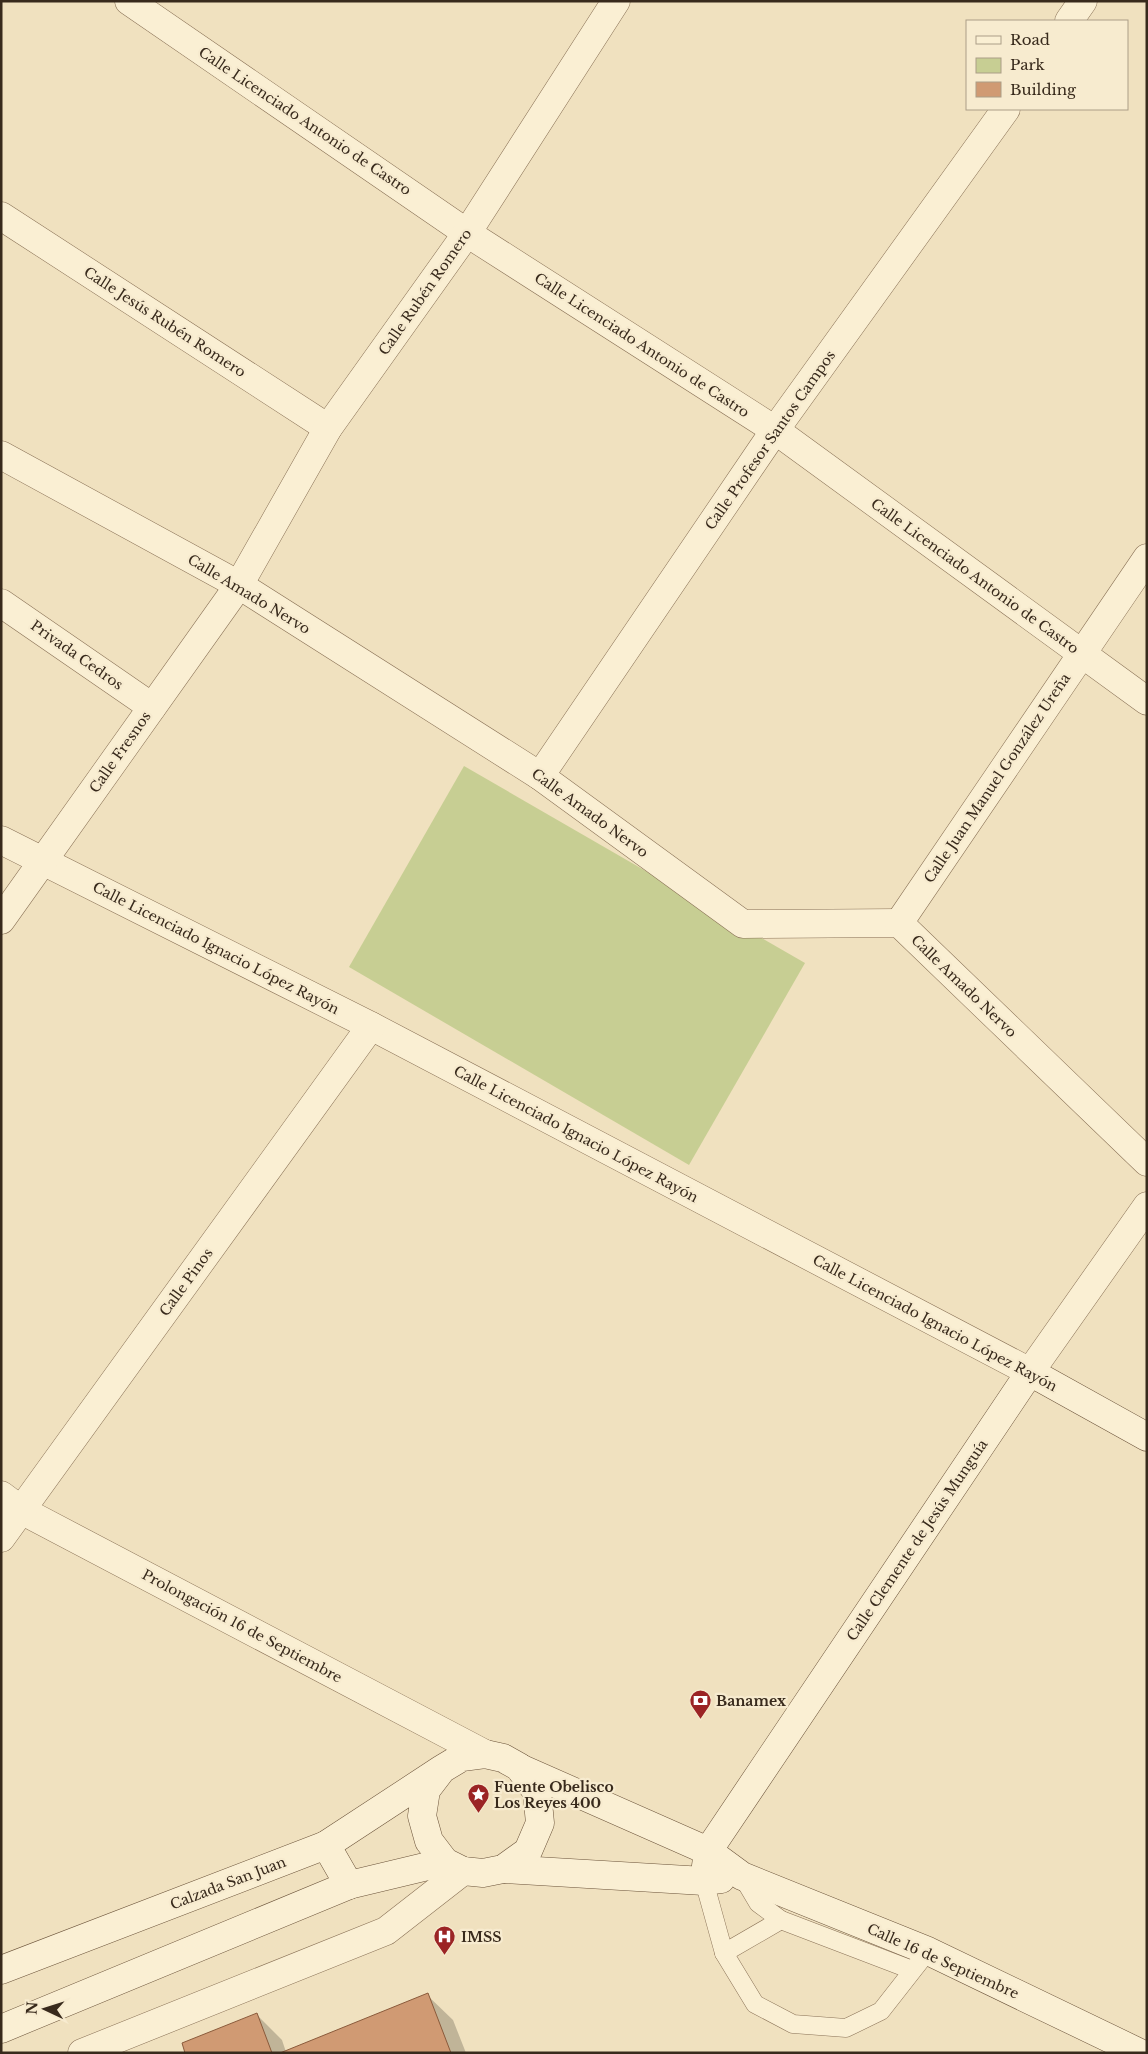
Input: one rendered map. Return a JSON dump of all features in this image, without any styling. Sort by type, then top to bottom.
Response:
[{"type":"street","name":"Calle Licenciado Antonio de Castro","points":[[129,1],[467,233],[775,430],[1147,701]]},
{"type":"street","name":"Calle Rubén Romero","points":[[239,585],[328,428],[467,233],[616,1]]},
{"type":"street","points":[[1070,20],[1083,1]]},
{"type":"street","name":"Calle Profesor Santos Campos","points":[[540,776],[775,430],[1005,110]]},
{"type":"street","name":"Calle Jesús Rubén Romero","points":[[1,216],[328,428]]},
{"type":"street","name":"Calle Amado Nervo","points":[[1,456],[239,585],[540,776],[743,924],[898,923],[1147,1162]]},
{"type":"street","name":"Calle Juan Manuel González Ureña","points":[[898,923],[1147,558]]},
{"type":"street","name":"Calle Fresnos","points":[[1,920],[239,585]]},
{"type":"street","name":"Privada Cedros","points":[[1,603],[152,707]]},
{"type":"street","name":"Calle Licenciado Ignacio López Rayón","points":[[1,840],[372,1026],[1030,1372],[1147,1437]]},
{"type":"street","name":"Calle Pinos","points":[[1,1538],[11,1502],[372,1026]]},
{"type":"street","name":"Calle Clemente de Jesús Munguía","points":[[704,1881],[708,1851],[1030,1372],[1147,1206]]},
{"type":"street","name":"Prolongación 16 de Septiembre","points":[[11,1502],[485,1754]]},
{"type":"street","points":[[1,2029],[349,1885],[454,1866],[484,1873],[502,1869],[528,1851],[540,1823],[537,1792],[519,1767],[503,1758],[485,1754],[462,1757],[442,1769],[426,1790],[422,1816],[429,1842],[454,1866]]},
{"type":"street","name":"Calle 16 de Septiembre","points":[[519,1767],[708,1851],[742,1876],[920,1960],[1140,2053]]},
{"type":"street","name":"Calzada San Juan","points":[[1,1970],[326,1845],[442,1769]]},
{"type":"street","points":[[326,1845],[349,1885]]},
{"type":"street","points":[[82,2053],[386,1931],[454,1866]]},
{"type":"street","name":"Calle 16 de Septiembre","points":[[502,1869],[704,1881],[742,1876]]},
{"type":"lane","points":[[704,1881],[724,1953],[755,2004],[793,2024],[846,2028],[881,2011],[920,1960],[782,1920],[758,1904],[742,1876]]},
{"type":"lane","points":[[724,1953],[782,1920]]},
{"type":"green space","points":[[464,766],[805,963],[689,1165],[349,967]]},
{"type":"building","points":[[428,1993],[451,2053],[280,2053]]},
{"type":"building","points":[[257,2013],[272,2053],[185,2053],[182,2043]]},
{"type":"place","name":"Banamex","points":[[700,1720]]},
{"type":"place","name":"Fuente Obelisco Los Reyes 400","points":[[478,1814]]},
{"type":"place","name":"IMSS","points":[[445,1956]]}]
